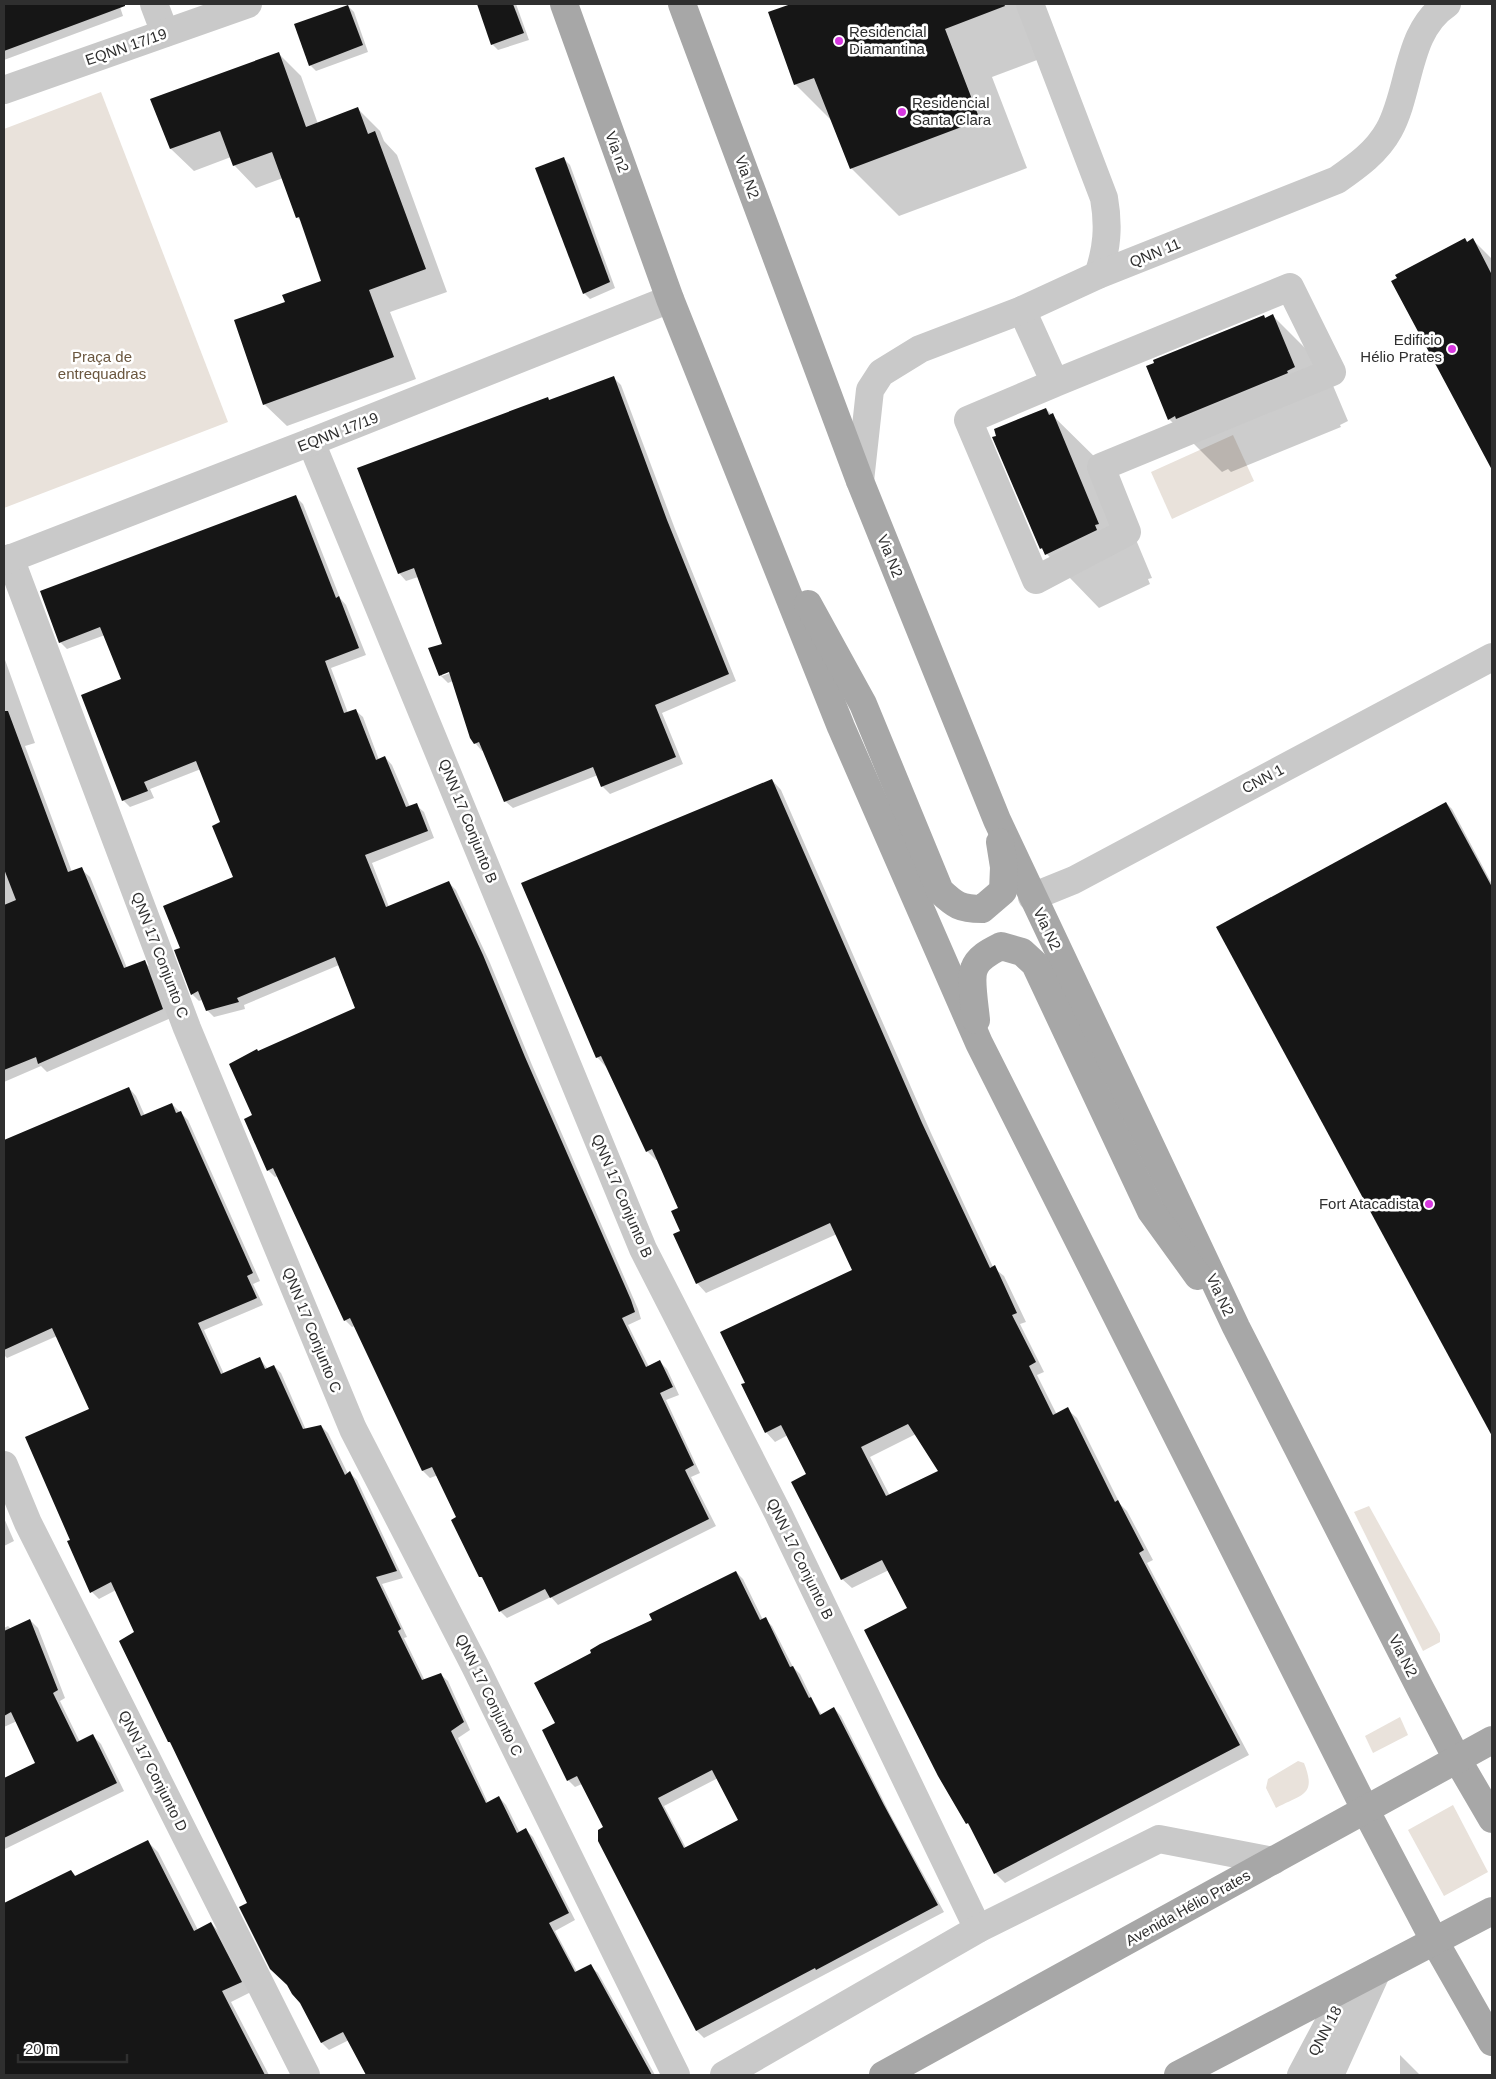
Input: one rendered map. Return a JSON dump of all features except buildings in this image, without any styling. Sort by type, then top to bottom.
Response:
[{"type":"main road","name":"Via n2","points":[[564,4],[670,300]]},
{"type":"main road","name":"Via N2","points":[[682,4],[860,481],[997,820],[1236,1327],[1457,1759],[1492,1819]]},
{"type":"main road","points":[[670,300],[841,727],[979,1043],[1366,1811],[1434,1942],[1492,2042]]},
{"type":"main road","points":[[749,497],[863,704],[940,891],[955,905],[968,909],[982,909],[1003,891],[1004,867],[997,820]]},
{"type":"main road","points":[[979,1043],[973,991],[974,969],[985,954],[1001,946],[1022,952],[1035,964],[1151,1211],[1236,1327]]},
{"type":"main road","name":"Avenida Hélio Prates","points":[[883,2075],[1492,1740]]},
{"type":"main road","points":[[1178,2075],[1492,1911]]},
{"type":"street","points":[[154,4],[165,33]]},
{"type":"street","name":"EQNN 17/19","points":[[4,90],[248,4]]},
{"type":"street","points":[[1030,4],[1104,198],[1108,232],[1105,254],[1098,275]]},
{"type":"street","name":"QNN 11","points":[[860,481],[870,390],[881,373],[920,349],[1022,310],[1098,275],[1337,180],[1375,150],[1389,131],[1398,110],[1419,36],[1429,21],[1448,4]]},
{"type":"street","points":[[1290,287],[1332,372],[1101,467],[1127,532],[1036,580],[968,420],[1055,383],[1290,287]]},
{"type":"street","name":"EQNN 17/19","points":[[7,559],[312,442],[670,300]]},
{"type":"street","points":[[1022,310],[1055,383]]},
{"type":"street","name":"QNN 17 Conjunto B","points":[[312,442],[643,1249],[778,1513],[978,1929]]},
{"type":"street","name":"QNN 17 Conjunto C","points":[[7,559],[187,1028],[353,1429],[475,1666],[676,2075]]},
{"type":"street","name":"CNN 1","points":[[1032,897],[1074,880],[1492,657]]},
{"type":"street","name":"QNN 17 Conjunto D","points":[[4,1465],[28,1522],[306,2075]]},
{"type":"street","points":[[724,2075],[978,1929],[1159,1838],[1273,1861]]},
{"type":"street","points":[[1330,2075],[1377,1971]]},
{"type":"street","name":"QNN 18","points":[[1301,2075],[1348,1987]]},
{"type":"green space","name":"Praça de entrequadras","points":[[101,92],[228,422],[4,508],[4,129]]},
{"type":"green space","points":[[1233,435],[1254,481],[1172,519],[1151,472]]},
{"type":"green space","points":[[1369,1506],[1440,1634],[1440,1642],[1423,1651],[1354,1512]]},
{"type":"green space","points":[[1400,1717],[1408,1735],[1373,1753],[1365,1736]]},
{"type":"green space","points":[[1298,1761],[1304,1763],[1308,1774],[1308,1788],[1305,1793],[1276,1808],[1266,1788],[1268,1779]]},
{"type":"green space","points":[[1453,1805],[1488,1872],[1444,1896],[1408,1830]]},
{"type":"place","name":"Residencial Diamantina","points":[[839,41]]},
{"type":"place","name":"Residencial Santa Clara","points":[[902,112]]},
{"type":"place","name":"Edificio Hélio Prates","points":[[1452,349]]},
{"type":"place","name":"Fort Atacadista","points":[[1429,1204]]}]
